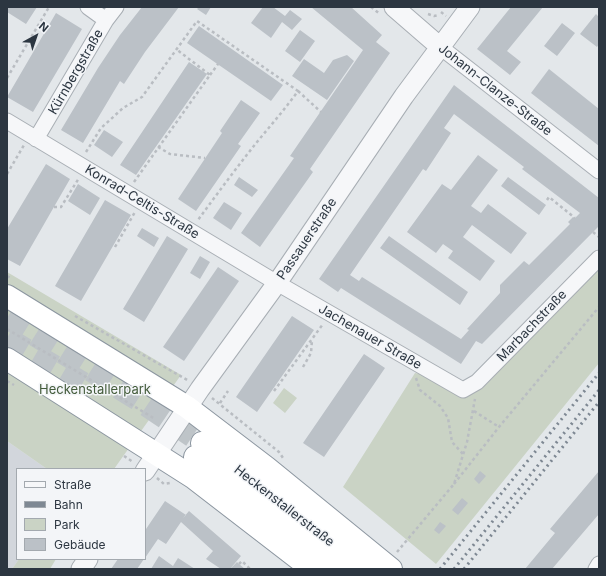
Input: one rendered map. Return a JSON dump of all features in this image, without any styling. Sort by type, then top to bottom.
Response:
[{"type":"highway","points":[[10,288],[188,407],[392,563]]},
{"type":"highway","points":[[7,359],[151,462],[218,495],[312,569]]},
{"type":"highway","name":"Heckenstallerstraße","points":[[339,569],[199,450],[364,569]]},
{"type":"street","points":[[88,7],[106,20]]},
{"type":"street","name":"Kürnbergstraße","points":[[33,137],[106,20],[116,7]]},
{"type":"street","name":"Johann-Clanze-Straße","points":[[394,7],[439,46],[599,171]]},
{"type":"street","name":"Passauerstraße","points":[[151,462],[188,407],[277,283],[439,46],[470,7]]},
{"type":"street","name":"Konrad-Celtis-Straße","points":[[7,121],[191,230],[277,283]]},
{"type":"street","name":"Marbachstraße","points":[[463,390],[477,382],[599,258]]},
{"type":"street","name":"Jachenauer Straße","points":[[277,283],[463,390]]},
{"type":"street","points":[[81,569],[87,560]]},
{"type":"street","points":[[596,569],[599,564]]},
{"type":"path","points":[[7,78],[49,7]]},
{"type":"path","points":[[425,11],[429,15],[439,15]]},
{"type":"path","points":[[54,207],[61,208],[101,128],[123,108],[142,97],[197,20],[298,91],[321,112]]},
{"type":"path","points":[[176,49],[210,75]]},
{"type":"path","points":[[126,192],[218,64]]},
{"type":"path","points":[[191,230],[258,140],[283,112],[298,91]]},
{"type":"path","points":[[7,174],[33,137]]},
{"type":"path","points":[[158,147],[170,154],[205,158]]},
{"type":"path","points":[[547,200],[549,197],[575,218]]},
{"type":"path","points":[[115,246],[141,201]]},
{"type":"path","points":[[593,232],[599,237]]},
{"type":"path","points":[[7,276],[10,288]]},
{"type":"path","points":[[392,563],[499,427],[599,307]]},
{"type":"path","points":[[68,312],[184,378],[180,383]]},
{"type":"path","points":[[274,392],[331,314]]},
{"type":"path","points":[[7,329],[155,419]]},
{"type":"path","points":[[303,367],[311,353],[312,339]]},
{"type":"path","points":[[415,373],[420,390],[440,406],[448,418],[452,442],[463,454]]},
{"type":"path","points":[[454,484],[474,411],[477,382]]},
{"type":"path","points":[[220,403],[228,391]]},
{"type":"path","points":[[474,411],[499,427]]},
{"type":"path","points":[[239,564],[242,561],[250,569]]},
{"type":"shaded area","points":[[7,441],[46,468],[16,468],[16,560],[18,560],[12,569],[7,569]]},
{"type":"green space","points":[[599,267],[599,363],[436,564],[343,487],[415,373],[426,375],[464,396]]},
{"type":"green space","name":"Heckenstallerpark","points":[[7,272],[181,375],[115,468],[46,468],[7,441]]},
{"type":"green space","points":[[284,388],[297,398],[285,413],[273,403]]},
{"type":"green space","points":[[18,560],[55,560],[50,569],[12,569]]},
{"type":"building","points":[[7,7],[37,7],[26,24],[7,12]]},
{"type":"building","points":[[142,7],[179,7],[145,52],[124,84],[120,81],[83,143],[61,130],[98,68],[120,35]]},
{"type":"building","points":[[199,7],[211,7],[206,15],[197,9]]},
{"type":"building","points":[[263,7],[273,7],[285,16],[290,10],[302,19],[292,30],[282,22],[271,38],[251,23]]},
{"type":"building","points":[[311,7],[351,7],[382,35],[376,42],[390,53],[310,169],[313,172],[260,247],[241,233],[294,158],[290,156],[363,50]]},
{"type":"building","points":[[511,7],[543,7],[507,51],[521,62],[510,75],[477,49]]},
{"type":"building","points":[[56,13],[82,29],[33,112],[7,97]]},
{"type":"building","points":[[596,14],[599,17],[599,44],[597,47],[580,34]]},
{"type":"building","points":[[562,23],[575,33],[557,56],[544,46]]},
{"type":"building","points":[[199,26],[283,85],[271,101],[187,43]]},
{"type":"building","points":[[300,30],[315,41],[300,62],[285,51]]},
{"type":"building","points":[[347,55],[354,61],[327,100],[292,76],[304,59],[324,73],[333,60]]},
{"type":"building","points":[[189,62],[207,74],[136,175],[120,165]]},
{"type":"building","points":[[549,69],[599,109],[599,146],[531,93]]},
{"type":"building","points":[[454,85],[599,198],[599,226],[482,344],[476,341],[461,364],[341,288],[338,292],[319,279]],"holes":[[[454,114],[524,167],[522,169],[580,213],[568,222],[570,224],[529,265],[524,261],[500,285],[500,293],[467,329],[469,330],[461,339],[362,277],[359,281],[350,275],[423,169],[426,171],[451,133],[444,128]]]},
{"type":"building","points":[[241,100],[260,113],[238,144],[241,146],[196,211],[178,199],[222,133],[220,131]]},
{"type":"building","points":[[104,130],[123,142],[112,157],[94,145]]},
{"type":"building","points":[[478,155],[498,170],[471,206],[481,213],[488,204],[527,233],[511,254],[472,225],[463,237],[495,261],[480,281],[448,258],[453,251],[443,244],[436,253],[407,232],[442,184],[451,190]]},
{"type":"building","points":[[46,164],[70,179],[20,266],[7,259],[7,229]]},
{"type":"building","points":[[239,177],[258,190],[252,197],[234,185]]},
{"type":"building","points":[[508,177],[546,205],[539,215],[501,186]]},
{"type":"building","points":[[78,184],[100,198],[90,215],[68,201]]},
{"type":"building","points":[[105,200],[131,215],[81,301],[55,286]]},
{"type":"building","points":[[224,202],[242,213],[231,230],[213,218]]},
{"type":"building","points":[[142,228],[159,238],[154,247],[137,236]]},
{"type":"building","points":[[167,236],[188,249],[144,322],[123,309]]},
{"type":"building","points":[[389,236],[468,292],[460,305],[380,248]]},
{"type":"building","points":[[200,256],[210,262],[200,279],[190,273]]},
{"type":"building","points":[[218,267],[239,281],[184,361],[163,347]]},
{"type":"building","points":[[292,316],[314,330],[257,412],[236,397]]},
{"type":"building","points":[[364,354],[385,368],[324,457],[303,443]]},
{"type":"building","points":[[480,471],[486,476],[479,484],[474,479]]},
{"type":"building","points":[[599,471],[599,514],[552,569],[525,569],[555,533],[550,529]]},
{"type":"building","points":[[462,498],[468,503],[458,515],[452,510]]},
{"type":"building","points":[[165,501],[186,515],[189,511],[241,556],[230,569],[221,569],[206,559],[213,551],[181,522],[166,544],[158,539],[146,557],[146,529]]},
{"type":"building","points":[[440,522],[446,526],[439,534],[434,530]]},
{"type":"building","points":[[159,556],[173,566],[178,558],[195,569],[151,569]]},
{"type":"building","points":[[117,560],[143,560],[137,569],[111,569]]},
{"type":"building","points":[[237,562],[239,564],[245,569],[230,569]]},
{"type":"tunnel","points":[[7,318],[141,402],[202,443]]},
{"type":"tunnel","points":[[7,338],[85,384]]},
{"type":"railway","points":[[440,569],[599,373]]},
{"type":"railway","points":[[454,569],[599,390]]},
{"type":"railway","points":[[464,569],[599,402]]}]
